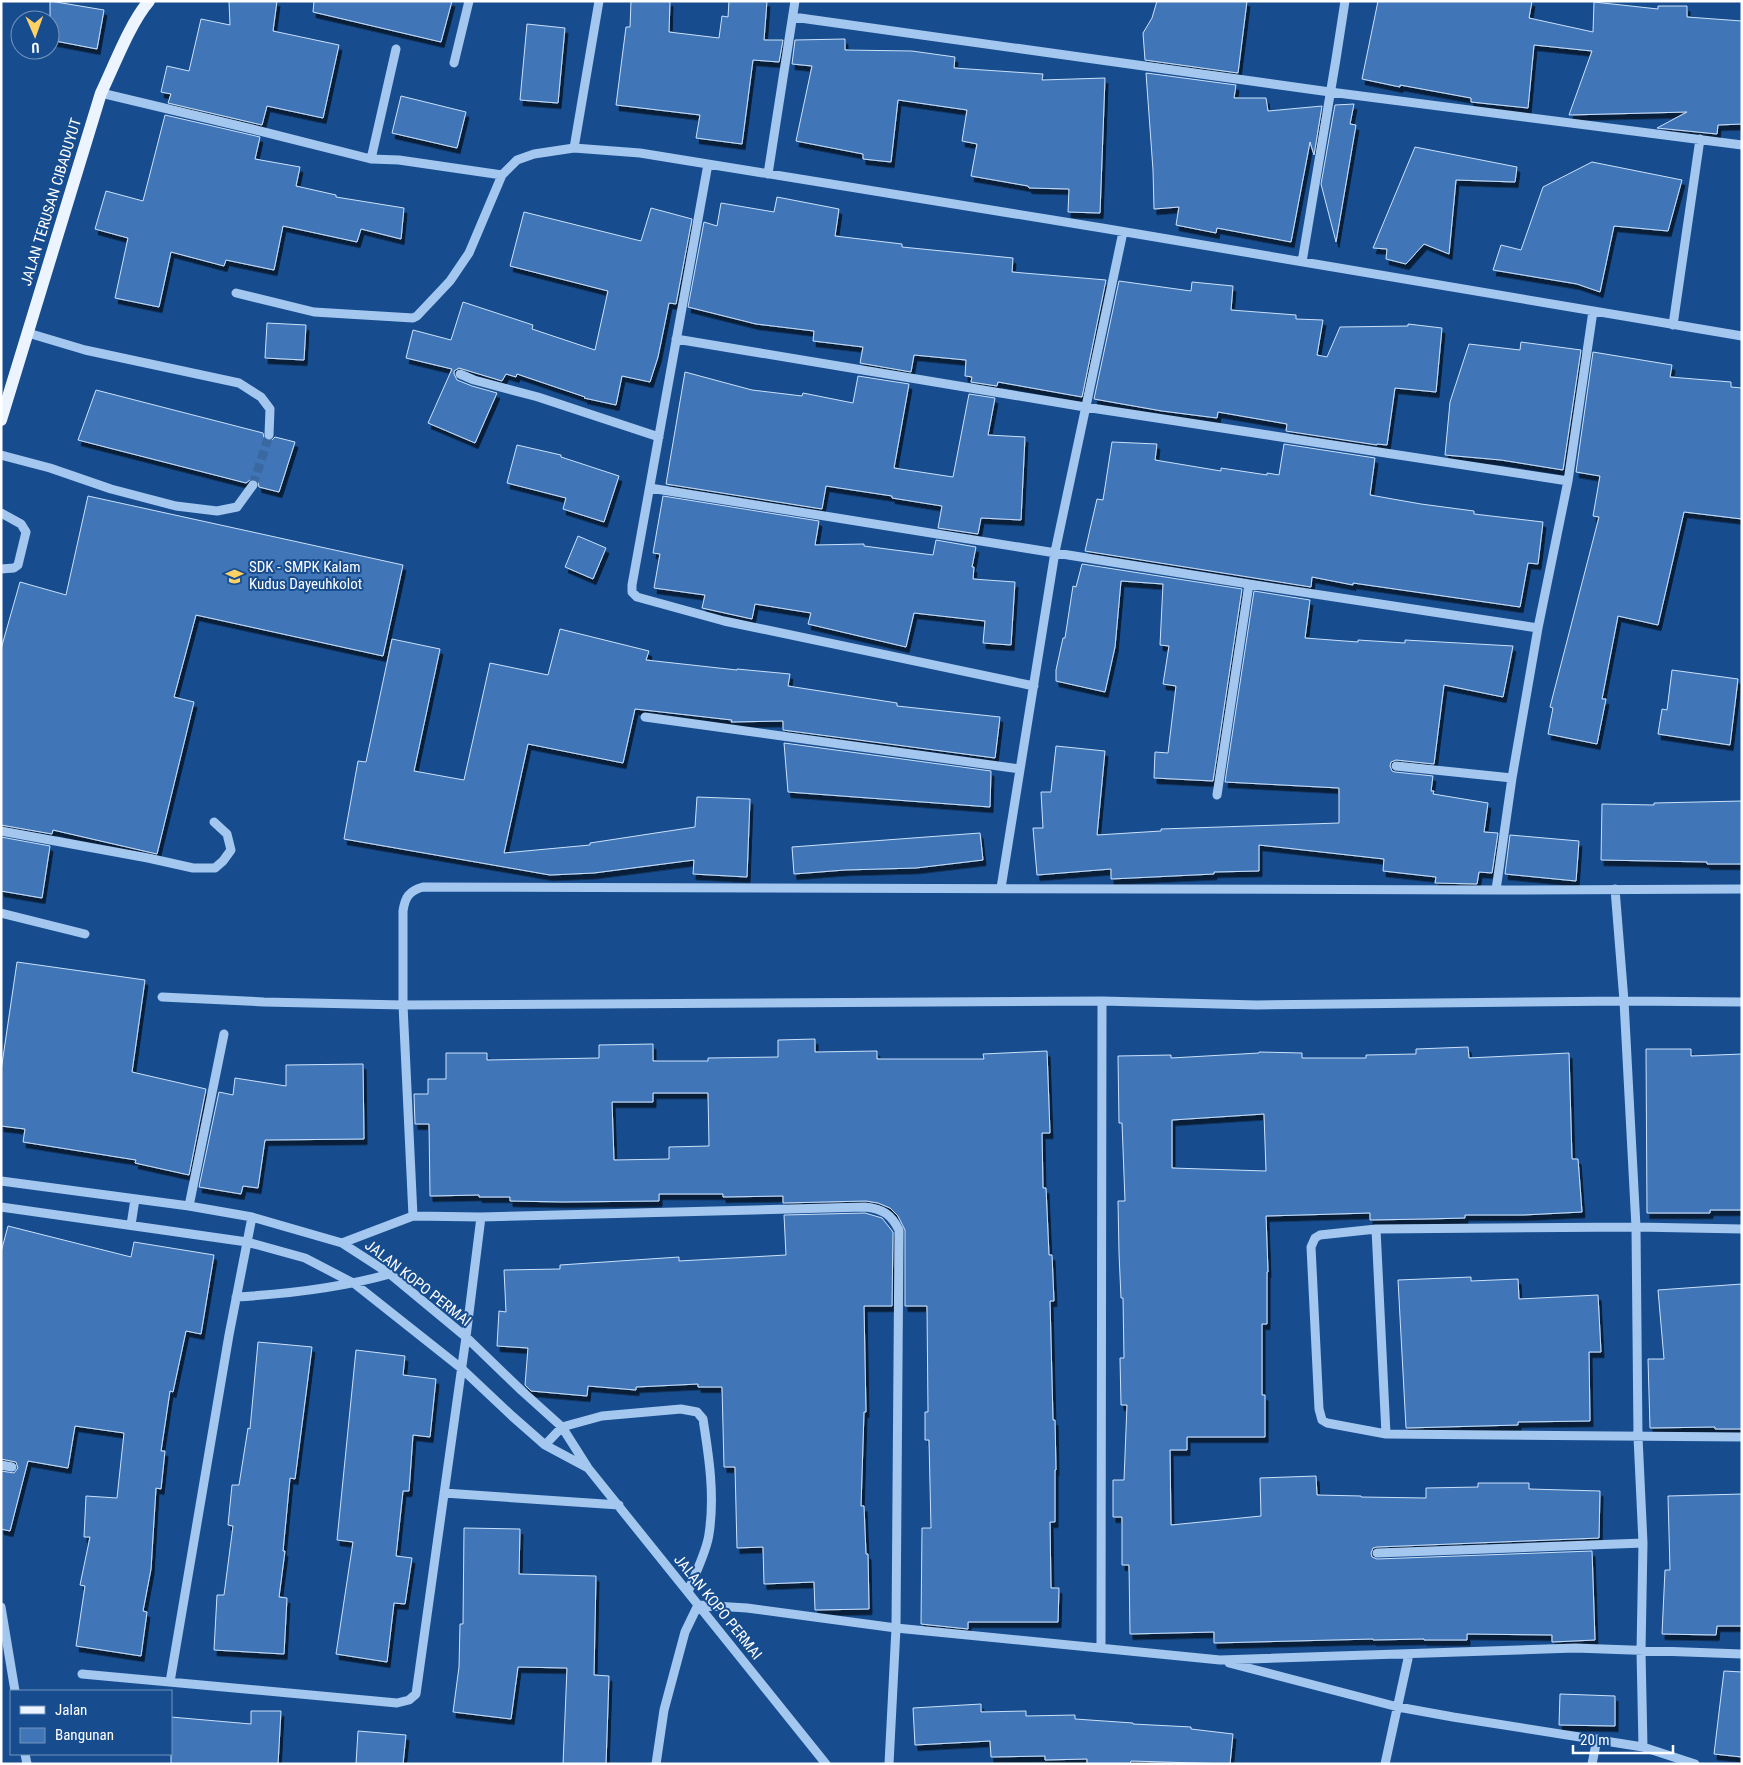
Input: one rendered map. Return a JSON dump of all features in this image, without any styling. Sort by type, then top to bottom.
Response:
[{"type":"main road","name":"JALAN TERUSAN CIBADUYUT","points":[[1,420],[101,93],[123,46],[149,1]]},
{"type":"street","points":[[454,63],[469,1]]},
{"type":"street","points":[[574,148],[598,1]]},
{"type":"street","points":[[768,174],[795,1]]},
{"type":"street","points":[[1302,262],[1345,1]]},
{"type":"street","points":[[793,17],[1330,92],[1742,145]]},
{"type":"street","points":[[371,159],[396,49]]},
{"type":"street","points":[[101,93],[252,128],[371,159],[399,160],[502,175]]},
{"type":"street","points":[[1673,325],[1700,139]]},
{"type":"street","points":[[236,293],[314,312],[413,318],[450,281],[469,253],[502,175],[517,160],[534,154],[574,148],[640,153],[1742,336]]},
{"type":"street","points":[[708,164],[632,592],[638,596],[724,621],[1034,686]]},
{"type":"street","points":[[1001,888],[1055,552],[1123,232]]},
{"type":"street","points":[[1496,890],[1512,778],[1538,628],[1568,481],[1593,311]]},
{"type":"street","points":[[28,333],[85,350],[239,383],[261,397],[270,409],[268,435]]},
{"type":"street","points":[[676,340],[1085,408],[1568,481]]},
{"type":"street","points":[[460,374],[474,380],[538,396],[659,437]]},
{"type":"street","points":[[1,455],[50,468],[111,489],[176,506],[217,511],[237,507],[252,485]]},
{"type":"street","points":[[650,488],[1249,584],[1538,628]]},
{"type":"street","points":[[1,513],[21,524],[26,532],[18,565],[14,568],[1,569]]},
{"type":"street","points":[[1216,795],[1249,584]]},
{"type":"street","points":[[645,717],[1020,769]]},
{"type":"street","points":[[1396,766],[1512,778]]},
{"type":"street","points":[[1,831],[193,868],[215,868],[224,861],[231,850],[227,834],[214,822]]},
{"type":"street","points":[[413,1216],[404,1005],[404,901],[407,895],[423,887],[1742,889]]},
{"type":"street","points":[[1615,889],[1624,1001],[1636,1226],[1638,1437],[1643,1543],[1641,1650],[1643,1747]]},
{"type":"street","points":[[1,913],[85,934]]},
{"type":"street","points":[[162,997],[264,1002],[404,1005],[1102,1001],[1257,1005],[1624,1001],[1742,1002]]},
{"type":"street","points":[[1101,1648],[1102,1001]]},
{"type":"street","points":[[189,1206],[224,1034]]},
{"type":"street","name":"JALAN KOPO PERMAI","points":[[1,1181],[189,1206],[252,1217],[342,1243],[390,1274],[466,1337],[562,1427],[588,1468],[826,1764]]},
{"type":"street","points":[[131,1225],[135,1199]]},
{"type":"street","name":"JALAN KOPO PERMAI","points":[[1,1206],[247,1242],[305,1258],[355,1284],[460,1368],[546,1445],[588,1468]]},
{"type":"street","points":[[342,1243],[413,1216],[481,1217],[865,1207],[877,1208],[888,1213],[899,1230],[896,1628],[889,1764]]},
{"type":"street","points":[[170,1682],[236,1296],[252,1217]]},
{"type":"street","points":[[82,1674],[397,1703],[409,1700],[416,1694],[419,1684],[481,1217]]},
{"type":"street","points":[[1742,1229],[1636,1226],[1376,1230],[1325,1234],[1315,1238],[1311,1247],[1318,1409],[1322,1420],[1332,1424],[1386,1434],[1742,1437]]},
{"type":"street","points":[[1376,1230],[1386,1434]]},
{"type":"street","points":[[236,1296],[270,1295],[355,1284],[390,1274]]},
{"type":"street","points":[[546,1445],[562,1427],[602,1416],[681,1409],[697,1412],[703,1419],[712,1480],[709,1536],[688,1592]]},
{"type":"street","points":[[1,1464],[12,1467]]},
{"type":"street","points":[[444,1493],[619,1505]]},
{"type":"street","points":[[1377,1553],[1643,1543]]},
{"type":"street","points":[[656,1764],[664,1710],[685,1632],[698,1605],[747,1608],[896,1628],[1220,1660],[1575,1648],[1742,1654]]},
{"type":"street","points":[[1,1607],[15,1690]]},
{"type":"street","points":[[1385,1764],[1409,1654]]},
{"type":"street","points":[[1220,1660],[1398,1707],[1643,1747],[1695,1764]]},
{"type":"street","points":[[1592,1764],[1597,1739]]},
{"type":"building","points":[[50,1],[104,10],[97,49],[60,42],[60,10],[50,10]]},
{"type":"building","points":[[229,1],[277,1],[273,31],[339,45],[323,118],[267,106],[262,125],[168,103],[171,94],[161,92],[167,66],[189,71],[201,19],[230,25]]},
{"type":"building","points":[[314,1],[452,1],[441,42],[313,12]]},
{"type":"building","points":[[631,1],[670,1],[669,32],[719,38],[722,16],[728,17],[729,1],[767,1],[764,40],[783,40],[779,62],[753,60],[742,144],[696,138],[700,115],[616,105],[626,27],[630,27]]},
{"type":"building","points":[[1157,1],[1247,1],[1238,73],[1145,60],[1143,33],[1152,18]]},
{"type":"building","points":[[1378,1],[1532,1],[1529,18],[1593,32],[1594,2],[1658,9],[1658,6],[1687,6],[1687,17],[1742,21],[1742,124],[1718,125],[1717,134],[1657,128],[1687,112],[1569,115],[1592,51],[1534,45],[1528,108],[1471,102],[1471,98],[1362,79]]},
{"type":"building","points":[[527,24],[565,28],[558,103],[520,100]]},
{"type":"building","points":[[845,39],[845,50],[912,51],[955,57],[954,68],[1043,74],[1042,80],[1105,78],[1100,213],[1068,212],[1069,189],[1029,188],[1028,186],[971,176],[977,144],[962,141],[967,110],[898,100],[891,162],[863,159],[863,154],[796,141],[812,66],[792,64],[795,40]]},
{"type":"building","points":[[1146,73],[1236,85],[1234,98],[1266,98],[1268,111],[1322,106],[1314,155],[1310,142],[1291,242],[1217,228],[1216,233],[1176,225],[1179,207],[1154,209]]},
{"type":"building","points":[[401,96],[466,112],[457,148],[392,133]]},
{"type":"building","points":[[1354,104],[1350,124],[1356,125],[1336,242],[1321,184],[1335,105]]},
{"type":"building","points":[[165,115],[260,137],[255,159],[300,167],[296,186],[336,195],[336,197],[404,208],[401,239],[361,229],[357,242],[283,226],[274,270],[226,260],[224,266],[171,252],[159,307],[115,298],[128,238],[95,229],[106,191],[143,201]]},
{"type":"building","points":[[1415,147],[1517,167],[1515,182],[1456,180],[1449,254],[1424,244],[1406,264],[1386,259],[1387,249],[1373,248]]},
{"type":"building","points":[[1592,162],[1682,180],[1668,231],[1614,226],[1600,292],[1577,284],[1493,270],[1501,245],[1521,250],[1543,187]]},
{"type":"building","points":[[777,197],[839,209],[835,236],[902,244],[902,247],[1013,258],[1012,272],[1106,280],[1082,397],[998,382],[997,386],[971,382],[972,377],[965,376],[966,360],[914,355],[911,372],[860,363],[863,347],[813,341],[814,331],[756,324],[688,307],[704,222],[717,226],[721,203],[774,212]]},
{"type":"building","points":[[651,208],[692,219],[676,304],[669,303],[658,357],[650,382],[622,376],[616,405],[584,398],[517,374],[516,377],[506,374],[502,381],[459,368],[454,371],[457,380],[497,393],[475,443],[428,423],[452,369],[406,358],[413,330],[451,340],[463,302],[533,325],[532,329],[595,350],[608,291],[510,266],[524,212],[641,241]]},
{"type":"building","points":[[1119,281],[1191,291],[1192,282],[1233,286],[1231,310],[1296,315],[1296,319],[1323,320],[1317,355],[1327,357],[1340,327],[1408,326],[1408,324],[1442,328],[1436,392],[1395,388],[1387,445],[1286,431],[1287,424],[1218,412],[1217,418],[1094,399]]},
{"type":"building","points":[[267,323],[306,325],[304,360],[265,358]]},
{"type":"building","points":[[1521,342],[1581,350],[1563,470],[1501,460],[1445,455],[1450,402],[1469,344],[1520,350]]},
{"type":"building","points":[[1593,352],[1672,365],[1670,377],[1731,382],[1731,387],[1742,388],[1742,519],[1684,512],[1658,625],[1618,616],[1602,699],[1606,699],[1597,744],[1548,734],[1553,708],[1550,707],[1599,517],[1593,516],[1600,476],[1576,472]]},
{"type":"building","points":[[685,372],[752,390],[802,396],[803,393],[853,403],[858,376],[909,384],[894,468],[953,477],[969,394],[995,398],[988,435],[1025,437],[1021,520],[981,518],[978,534],[938,528],[942,506],[892,498],[892,496],[826,486],[822,509],[666,484]]},
{"type":"building","points":[[96,390],[263,433],[264,438],[268,441],[275,437],[295,442],[279,492],[259,487],[258,482],[254,479],[246,483],[78,440]]},
{"type":"building","points":[[1112,442],[1157,444],[1155,460],[1221,471],[1221,468],[1267,475],[1267,473],[1279,475],[1284,444],[1375,458],[1370,495],[1474,511],[1474,514],[1543,522],[1538,564],[1528,563],[1520,607],[1353,583],[1353,585],[1312,577],[1311,587],[1085,551],[1097,499],[1103,500]]},
{"type":"building","points":[[517,445],[561,455],[561,457],[619,476],[604,522],[563,509],[566,498],[507,483]]},
{"type":"building","points":[[88,496],[403,565],[383,656],[196,615],[174,697],[194,702],[157,854],[53,830],[52,834],[1,825],[1,649],[20,582],[66,595]]},
{"type":"building","points":[[663,496],[819,521],[815,545],[864,544],[864,546],[933,555],[936,540],[976,547],[972,567],[974,567],[973,579],[1015,582],[1011,645],[983,643],[985,621],[914,613],[906,647],[808,624],[811,613],[755,604],[752,619],[702,608],[705,595],[654,588],[660,554],[653,553]]},
{"type":"building","points":[[578,536],[606,548],[593,579],[565,567]]},
{"type":"building","points":[[1082,564],[1242,589],[1213,781],[1154,778],[1155,752],[1168,753],[1176,686],[1163,684],[1169,646],[1160,645],[1163,584],[1121,581],[1115,647],[1105,692],[1056,681],[1056,670],[1063,638],[1065,638],[1073,586],[1076,587]]},
{"type":"building","points":[[1254,591],[1310,600],[1305,638],[1358,642],[1358,640],[1405,643],[1405,640],[1513,646],[1503,697],[1444,685],[1434,764],[1396,760],[1391,762],[1390,766],[1392,771],[1395,772],[1433,776],[1431,791],[1434,791],[1433,794],[1488,803],[1484,832],[1498,833],[1492,873],[1479,872],[1477,884],[1435,883],[1436,877],[1383,871],[1384,859],[1259,845],[1259,871],[1111,879],[1111,869],[1037,875],[1033,828],[1043,828],[1041,792],[1051,792],[1056,746],[1105,751],[1097,835],[1161,831],[1161,829],[1339,823],[1339,788],[1225,782]]},
{"type":"building","points":[[560,629],[649,651],[646,660],[790,674],[788,686],[897,703],[897,706],[1000,717],[995,758],[783,730],[783,721],[731,722],[732,720],[635,709],[623,763],[528,744],[504,853],[590,845],[590,843],[695,827],[697,797],[750,799],[747,877],[693,874],[694,860],[594,873],[550,875],[344,839],[358,761],[366,762],[392,639],[440,649],[414,771],[464,780],[490,663],[548,675]]},
{"type":"building","points":[[1672,670],[1738,679],[1730,745],[1658,734],[1662,709],[1667,710]]},
{"type":"building","points":[[784,743],[991,771],[990,807],[788,792]]},
{"type":"building","points":[[1742,801],[1742,864],[1601,860],[1602,804],[1654,805],[1654,803]]},
{"type":"building","points":[[980,833],[983,860],[916,868],[794,874],[792,847]]},
{"type":"building","points":[[1510,835],[1579,841],[1576,881],[1505,874]]},
{"type":"building","points":[[1,837],[50,846],[42,898],[1,891]]},
{"type":"building","points":[[17,962],[145,980],[132,1072],[206,1089],[189,1175],[135,1163],[136,1160],[23,1142],[25,1129],[1,1126],[1,1071]]},
{"type":"building","points":[[815,1039],[815,1052],[877,1051],[877,1059],[984,1059],[983,1054],[1047,1051],[1050,1133],[1042,1133],[1043,1188],[1046,1188],[1049,1255],[1052,1255],[1054,1301],[1050,1301],[1056,1470],[1055,1522],[1050,1522],[1051,1588],[1059,1588],[1058,1622],[968,1622],[968,1629],[921,1624],[922,1528],[931,1528],[929,1440],[925,1440],[925,1412],[928,1412],[927,1306],[905,1306],[905,1230],[898,1216],[890,1208],[866,1201],[783,1203],[783,1196],[723,1197],[723,1194],[659,1194],[659,1201],[563,1202],[510,1201],[510,1197],[479,1197],[479,1195],[430,1196],[429,1124],[415,1124],[414,1094],[428,1094],[428,1079],[446,1079],[446,1053],[487,1053],[487,1060],[599,1058],[599,1045],[653,1044],[653,1061],[708,1061],[708,1058],[778,1057],[778,1040]],"holes":[[[653,1093],[708,1093],[709,1146],[669,1147],[669,1159],[614,1160],[612,1102],[653,1102]]]},
{"type":"building","points":[[1468,1047],[1469,1058],[1569,1053],[1572,1159],[1578,1159],[1582,1212],[1465,1215],[1465,1218],[1370,1220],[1370,1213],[1266,1216],[1267,1324],[1262,1324],[1262,1395],[1265,1395],[1265,1437],[1187,1437],[1187,1450],[1170,1450],[1171,1525],[1261,1516],[1260,1478],[1316,1476],[1317,1495],[1361,1497],[1426,1498],[1426,1488],[1478,1487],[1478,1483],[1529,1483],[1529,1489],[1600,1491],[1599,1538],[1377,1547],[1373,1548],[1371,1553],[1372,1557],[1377,1559],[1592,1551],[1595,1640],[1552,1642],[1552,1635],[1467,1634],[1467,1640],[1373,1639],[1214,1643],[1214,1632],[1130,1634],[1129,1565],[1122,1565],[1122,1517],[1113,1517],[1113,1480],[1124,1480],[1127,1405],[1121,1405],[1120,1358],[1124,1358],[1118,1201],[1125,1201],[1122,1123],[1119,1123],[1118,1056],[1171,1055],[1171,1058],[1259,1052],[1302,1053],[1302,1058],[1366,1058],[1366,1055],[1416,1054],[1416,1049]],"holes":[[[1264,1114],[1266,1171],[1172,1168],[1172,1120]]]},
{"type":"building","points":[[1646,1049],[1691,1049],[1691,1056],[1742,1054],[1742,1210],[1710,1210],[1710,1213],[1647,1213]]},
{"type":"building","points":[[363,1064],[364,1139],[265,1140],[258,1188],[243,1186],[241,1194],[199,1187],[219,1092],[233,1095],[235,1078],[286,1086],[286,1065]]},
{"type":"building","points":[[865,1213],[882,1218],[893,1232],[892,1306],[864,1306],[866,1412],[864,1412],[861,1506],[864,1506],[866,1554],[868,1554],[869,1609],[815,1610],[814,1582],[764,1584],[763,1547],[737,1548],[735,1467],[724,1467],[722,1387],[698,1387],[698,1384],[636,1387],[636,1390],[588,1386],[587,1396],[531,1391],[525,1385],[528,1348],[497,1346],[499,1311],[506,1312],[504,1270],[560,1269],[560,1265],[679,1257],[679,1261],[786,1255],[784,1215]]},
{"type":"building","points":[[8,1226],[131,1257],[134,1242],[214,1255],[201,1334],[186,1331],[173,1392],[170,1391],[161,1451],[165,1451],[161,1489],[156,1488],[151,1569],[143,1611],[147,1612],[141,1656],[76,1646],[85,1586],[80,1585],[90,1537],[84,1537],[86,1496],[117,1498],[124,1433],[75,1426],[68,1468],[28,1461],[10,1531],[1,1529],[1,1471],[14,1473],[18,1468],[16,1462],[1,1459],[1,1252]]},
{"type":"building","points":[[1471,1277],[1471,1281],[1518,1279],[1519,1299],[1598,1295],[1601,1352],[1589,1352],[1590,1421],[1518,1422],[1518,1425],[1406,1428],[1398,1280]]},
{"type":"building","points":[[1742,1284],[1742,1429],[1715,1429],[1715,1427],[1650,1428],[1648,1359],[1664,1359],[1658,1290]]},
{"type":"building","points":[[258,1342],[312,1347],[295,1479],[290,1478],[283,1551],[285,1551],[279,1597],[287,1598],[284,1654],[214,1650],[217,1595],[224,1595],[233,1526],[228,1525],[232,1485],[239,1485],[248,1428],[250,1429]]},
{"type":"building","points":[[356,1350],[405,1356],[403,1375],[436,1379],[430,1437],[413,1435],[409,1491],[403,1491],[396,1556],[412,1558],[405,1604],[394,1603],[387,1662],[336,1654],[353,1542],[337,1540]]},
{"type":"building","points":[[1742,1494],[1742,1626],[1717,1626],[1716,1635],[1662,1634],[1665,1570],[1670,1570],[1668,1496]]},
{"type":"building","points":[[464,1528],[520,1529],[519,1574],[596,1576],[594,1675],[609,1676],[606,1764],[563,1764],[567,1668],[518,1667],[511,1719],[453,1712],[459,1667],[460,1624],[463,1624]]},
{"type":"building","points":[[1724,1671],[1742,1672],[1742,1757],[1714,1754]]},
{"type":"building","points":[[1560,1694],[1615,1696],[1615,1726],[1559,1725]]},
{"type":"building","points":[[981,1704],[981,1712],[1026,1711],[1026,1716],[1075,1715],[1075,1719],[1191,1727],[1191,1729],[1233,1734],[1230,1764],[1131,1761],[1130,1764],[1087,1764],[1087,1759],[1045,1760],[1045,1756],[991,1757],[990,1741],[915,1745],[913,1708]]},
{"type":"building","points":[[251,1711],[281,1711],[278,1764],[171,1764],[172,1717],[251,1724]]},
{"type":"building","points":[[358,1731],[406,1735],[403,1764],[356,1764]]},
{"type":"tunnel","points":[[253,485],[269,435]]},
{"type":"place","name":"SDK - SMPK Kalam Kudus Dayeuhkolot","points":[[235,576]]}]
